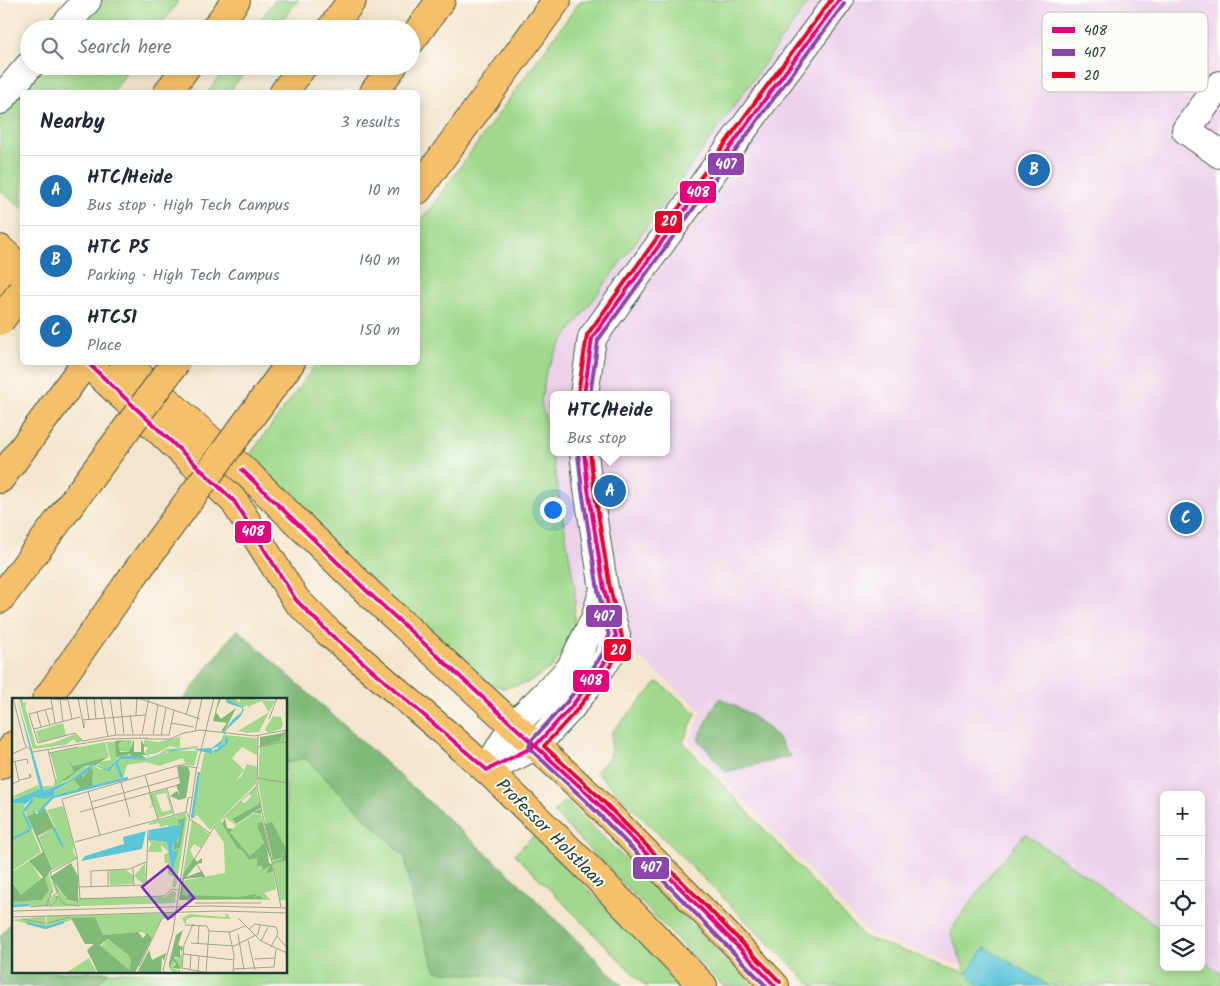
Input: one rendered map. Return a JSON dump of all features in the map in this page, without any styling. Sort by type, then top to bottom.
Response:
[{"type":"main road","points":[[222,20],[236,0]]},
{"type":"main road","points":[[338,20],[352,0]]},
{"type":"main road","points":[[420,29],[441,0]]},
{"type":"main road","points":[[420,187],[557,0]]},
{"type":"main road","points":[[170,90],[181,75]]},
{"type":"main road","points":[[286,90],[297,75]]},
{"type":"main road","points":[[375,90],[386,75]]},
{"type":"main road","points":[[0,250],[20,268]]},
{"type":"main road","points":[[0,282],[20,301]]},
{"type":"main road","points":[[0,321],[20,294]]},
{"type":"main road","points":[[5,473],[84,365]]},
{"type":"main road","name":"Professor Holstlaan","points":[[89,365],[234,501],[296,600],[328,632],[487,770],[585,865],[703,986]]},
{"type":"main road","points":[[127,365],[250,476],[369,593],[589,795],[776,986]]},
{"type":"main road","points":[[0,599],[174,365]]},
{"type":"main road","points":[[47,698],[131,579],[289,365]]},
{"type":"main road","points":[[0,765],[12,748]]},
{"type":"street","points":[[70,20],[87,0]]},
{"type":"street","points":[[585,391],[592,338],[762,102],[839,0]]},
{"type":"street","points":[[0,100],[21,75]]},
{"type":"street","points":[[1220,85],[1186,130],[1220,154]]},
{"type":"street","points":[[487,770],[535,746],[571,707],[598,672],[609,656],[616,636],[604,589],[584,456]]},
{"type":"street","points":[[487,770],[513,726],[570,669],[595,619],[604,589]]},
{"type":"shaded area","points":[[697,0],[1220,0],[1220,986],[1001,986],[977,971],[868,934],[689,741],[703,711],[376,437]]},
{"type":"green space","points":[[101,0],[179,0],[165,20],[83,20]]},
{"type":"green space","points":[[275,0],[298,0],[283,20],[261,20]]},
{"type":"green space","points":[[581,0],[810,0],[559,346],[546,372],[541,402],[548,430],[550,456],[552,456],[575,590],[574,630],[565,650],[551,668],[527,683],[503,688],[482,681],[243,464],[316,365],[420,365],[420,222]]},
{"type":"green space","points":[[34,75],[125,75],[114,90],[21,90]]},
{"type":"green space","points":[[220,75],[242,75],[231,90],[209,90]]},
{"type":"green space","points":[[20,91],[20,206],[0,190],[0,113]]},
{"type":"green space","points":[[237,629],[519,883],[623,986],[522,986],[502,977],[436,971],[414,910],[405,857],[305,758],[288,762],[288,698],[185,698]]},
{"type":"green space","points":[[658,682],[696,713],[683,742],[864,937],[966,973],[950,931],[995,869],[1025,834],[1160,929],[1160,971],[1205,971],[1205,962],[1220,973],[1220,986],[1049,986],[985,948],[967,973],[979,986],[812,986],[596,772],[610,757],[612,732]]},
{"type":"green space","points":[[720,698],[755,718],[776,736],[791,756],[726,772],[698,739]]},
{"type":"green space","points":[[288,707],[594,986],[0,986],[0,967],[12,971],[12,974],[288,974]]},
{"type":"green space","points":[[565,800],[753,986],[723,986],[554,813]]},
{"type":"green space","points":[[533,836],[685,986],[645,986],[515,854]]},
{"type":"green space","points":[[12,922],[12,974],[106,974],[96,986],[0,986],[0,937]]},
{"type":"water","points":[[985,947],[1049,986],[979,986],[967,973]]},
{"type":"transit line","name":"20","points":[[578,391],[587,335],[831,0]]},
{"type":"transit line","name":"408","points":[[585,391],[592,338],[839,0]]},
{"type":"transit line","name":"407","points":[[591,391],[598,340],[844,4]]},
{"type":"transit line","name":"408","points":[[90,365],[234,501],[296,600],[328,632],[487,770],[535,746],[571,707],[598,672],[609,656],[616,636],[604,589],[584,456]]},
{"type":"transit line","name":"407","points":[[578,456],[598,590],[609,636],[603,653],[593,668],[566,703],[530,742],[529,748],[585,800],[766,986]]},
{"type":"transit line","name":"20","points":[[590,456],[610,588],[622,637],[615,659],[603,676],[576,711],[544,746],[593,791],[780,982]]},
{"type":"transit line","name":"408","points":[[242,470],[369,593],[589,795],[775,986]]},
{"type":"place","name":"HTC P5","points":[[1034,170]]},
{"type":"place","name":"HTC/Heide","points":[[610,491]]},
{"type":"place","name":"HTC51","points":[[1186,518]]}]
